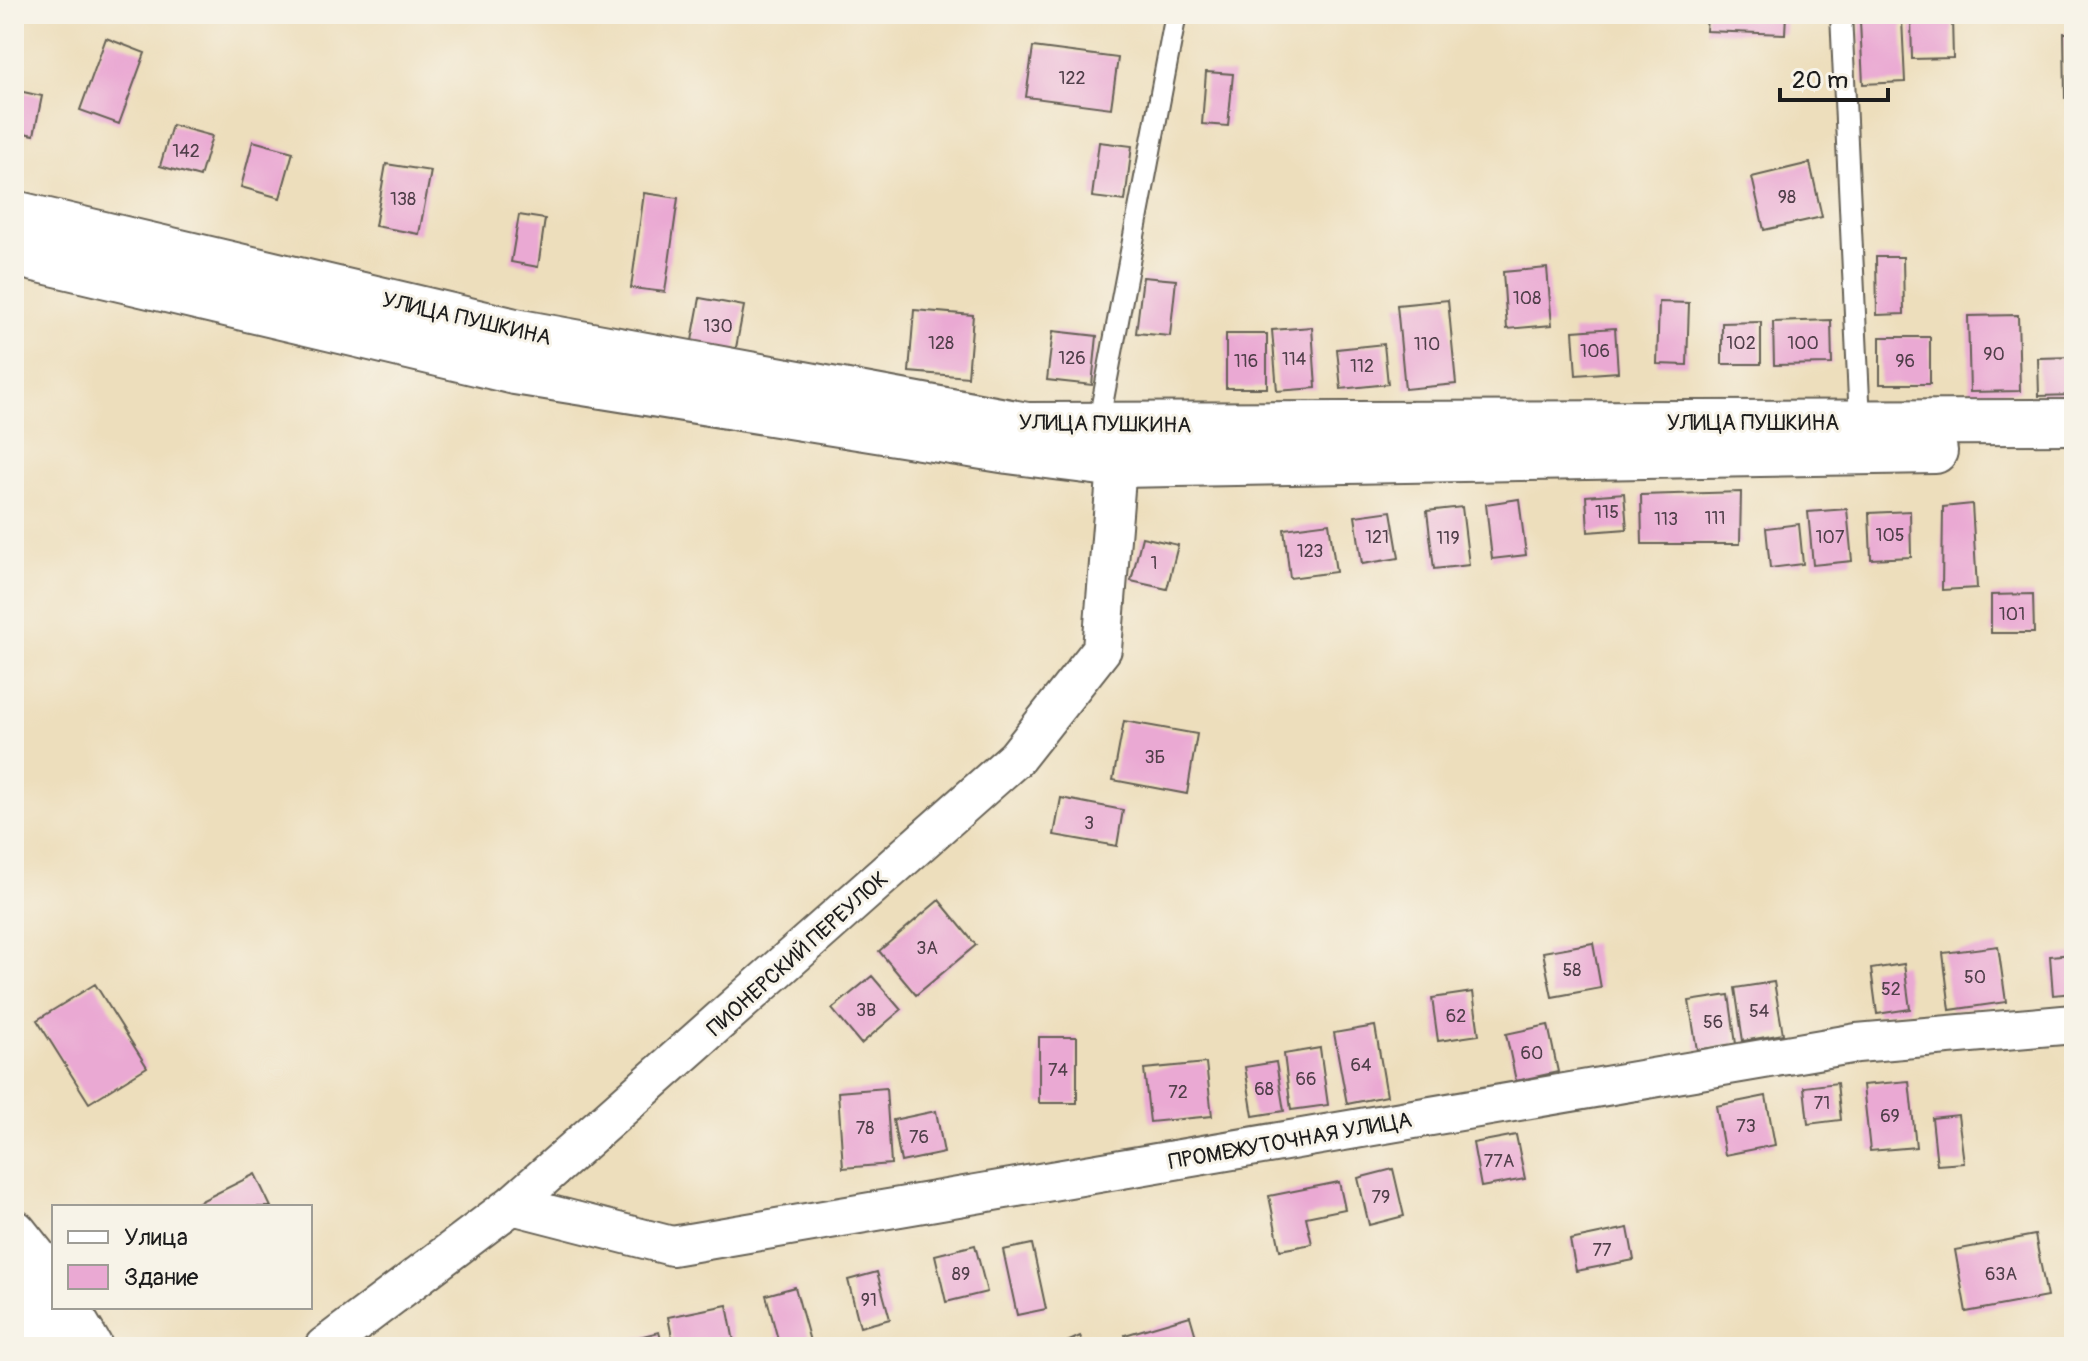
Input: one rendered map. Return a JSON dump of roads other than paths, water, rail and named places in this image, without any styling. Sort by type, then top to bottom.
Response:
[{"type":"street","name":"УЛИЦА ПУШКИНА","points":[[14,213],[515,331],[1027,425],[2074,422]]},
{"type":"street","name":"УЛИЦА ПУШКИНА","points":[[14,254],[515,372],[1008,451],[1117,465],[2074,448]]},
{"type":"street","name":"ПИОНЕРСКИЙ ПЕРЕУЛОК","points":[[324,1347],[512,1205],[1016,758],[1102,649],[1117,465]]},
{"type":"street","name":"ПРОМЕЖУТОЧНАЯ УЛИЦА","points":[[512,1205],[672,1246],[1857,1043],[2074,1024]]},
{"type":"street","points":[[14,1232],[52,1283]]},
{"type":"street","points":[[14,1287],[53,1347]]},
{"type":"street","points":[[67,1309],[90,1347]]},
{"type":"lane","points":[[1117,465],[1098,425],[1176,14]]},
{"type":"lane","points":[[1841,14],[1860,421]]}]
